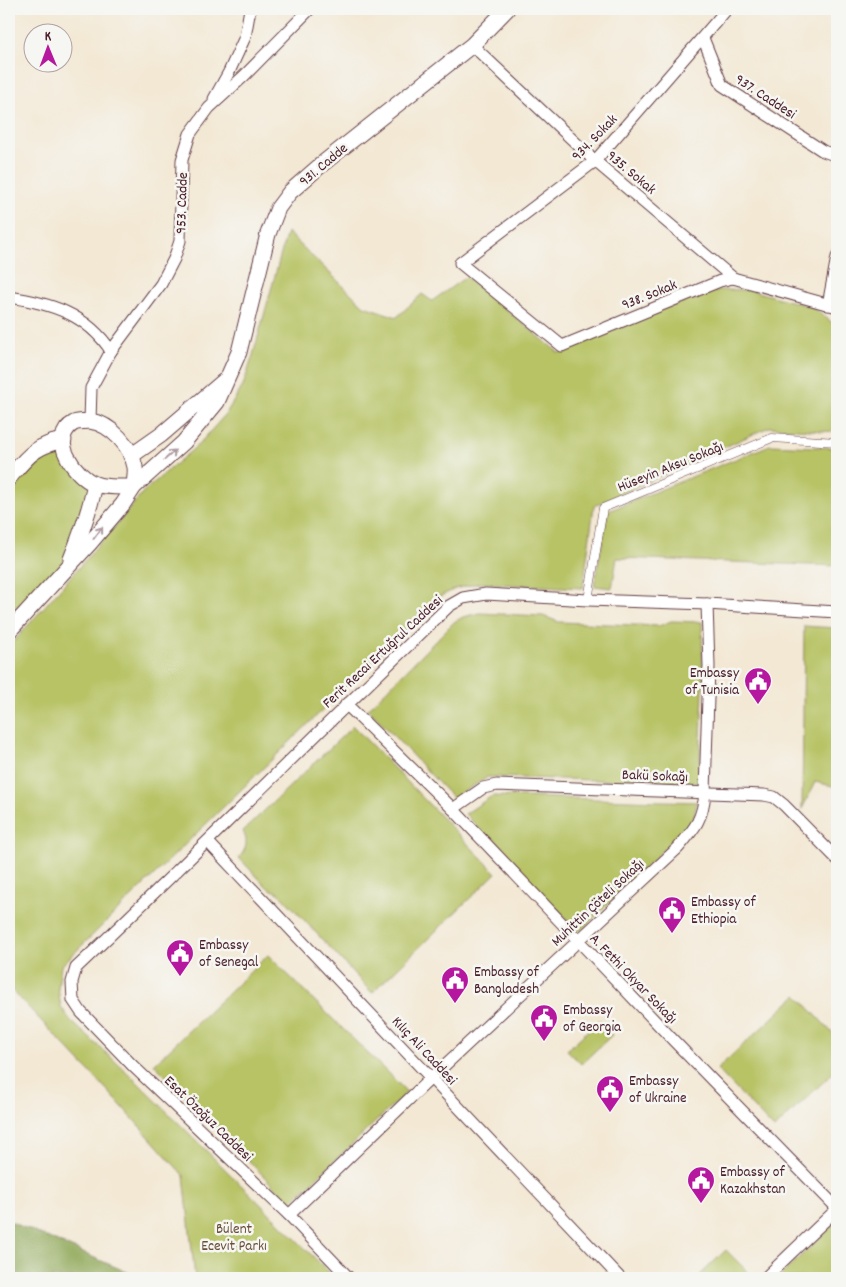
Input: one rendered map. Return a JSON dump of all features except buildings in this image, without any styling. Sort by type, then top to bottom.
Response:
[{"type":"main road","name":"931. Cadde","points":[[9,631],[90,544],[123,504],[134,487],[184,442],[217,402],[239,352],[248,322],[265,243],[278,208],[290,192],[322,164],[472,45],[507,9]]},
{"type":"main road","name":"931. Cadde","points":[[131,456],[161,434],[227,378]]},
{"type":"main road","points":[[90,421],[106,426],[117,434],[131,456],[135,468],[134,487],[113,487],[95,484],[83,477],[66,456],[63,445],[68,430],[75,423],[90,421]]},
{"type":"main road","points":[[9,478],[33,451],[49,443],[64,440]]},
{"type":"main road","points":[[66,569],[85,525],[95,484]]},
{"type":"street","points":[[209,108],[244,37],[250,9]]},
{"type":"street","name":"953. Cadde","points":[[90,421],[91,388],[110,351],[161,284],[174,260],[180,241],[182,160],[190,134],[209,108],[244,76],[310,9]]},
{"type":"street","name":"934. Sokak","points":[[460,263],[595,161],[727,9]]},
{"type":"street","name":"937. Caddesi","points":[[703,38],[722,85],[823,151],[837,156]]},
{"type":"street","name":"935. Sokak","points":[[472,45],[595,161],[733,278]]},
{"type":"street","points":[[733,278],[833,306],[837,256]]},
{"type":"street","name":"938. Sokak","points":[[460,263],[562,346],[720,281],[733,278]]},
{"type":"street","points":[[9,297],[33,300],[74,316],[92,327],[102,337],[110,351]]},
{"type":"street","name":"Hüseyin Aksu Sokağı","points":[[588,600],[604,508],[772,438],[837,442]]},
{"type":"street","name":"Ferit Recai Ertuğrul Caddesi","points":[[76,968],[208,842],[346,704],[449,606],[464,598],[486,594],[837,612]]},
{"type":"street","name":"Muhittin Çöteli Sokağı","points":[[289,1214],[692,832],[704,808],[709,666],[707,604]]},
{"type":"street","name":"A. Fethi Okyar Sokağı","points":[[346,704],[453,809],[837,1208]]},
{"type":"street","name":"Bakü Sokağı","points":[[453,809],[483,788],[497,785],[705,792],[774,797],[837,859]]},
{"type":"street","name":"Kılıç Ali Caddesi","points":[[208,842],[620,1278]]},
{"type":"street","name":"Esat Özoğuz Caddesi","points":[[76,968],[72,982],[73,1000],[80,1012],[133,1066],[289,1214],[349,1278]]},
{"type":"street","points":[[765,1278],[837,1208]]},
{"type":"green space","name":"Bülent Ecevit Parkı","points":[[287,232],[364,306],[397,317],[422,294],[432,301],[466,277],[559,353],[657,311],[719,290],[750,290],[812,307],[834,324],[837,324],[837,432],[769,427],[594,506],[583,588],[479,583],[455,589],[437,598],[61,966],[58,988],[61,1007],[71,1021],[128,1073],[335,1278],[195,1278],[184,1176],[109,1092],[9,987],[9,647],[143,492],[199,444],[225,415],[243,386]]},
{"type":"green space","points":[[770,445],[837,448],[837,566],[617,558],[612,588],[594,586],[608,511]]},
{"type":"green space","points":[[66,456],[95,484],[66,569],[9,631],[9,478],[38,460]]},
{"type":"green space","points":[[479,613],[543,616],[559,622],[659,626],[671,621],[702,622],[703,693],[699,783],[488,777],[453,798],[368,709],[454,622],[463,617]]},
{"type":"green space","points":[[804,626],[837,628],[837,787],[815,782],[802,809]]},
{"type":"green space","points":[[353,726],[496,873],[372,993],[279,893],[268,888],[239,858],[246,845],[243,831]]},
{"type":"green space","points":[[492,796],[697,802],[693,821],[579,932],[465,814]]},
{"type":"green space","points":[[268,955],[407,1092],[290,1203],[154,1064]]},
{"type":"green space","points":[[797,995],[837,1038],[837,1069],[774,1129],[717,1069]]},
{"type":"green space","points":[[599,1020],[612,1035],[581,1064],[567,1050]]},
{"type":"green space","points":[[9,1221],[141,1278],[9,1278]]},
{"type":"green space","points":[[836,1222],[837,1278],[778,1278]]},
{"type":"green space","points":[[726,1250],[749,1273],[744,1278],[697,1278]]},
{"type":"place","name":"Embassy of Tunisia","points":[[758,705]]},
{"type":"place","name":"Embassy of Ethiopia","points":[[672,934]]},
{"type":"place","name":"Embassy of Senegal","points":[[180,977]]},
{"type":"place","name":"Embassy of Bangladesh","points":[[455,1004]]},
{"type":"place","name":"Embassy of Georgia","points":[[544,1042]]},
{"type":"place","name":"Embassy of Ukraine","points":[[610,1113]]},
{"type":"place","name":"Embassy of Kazakhstan","points":[[701,1204]]}]
